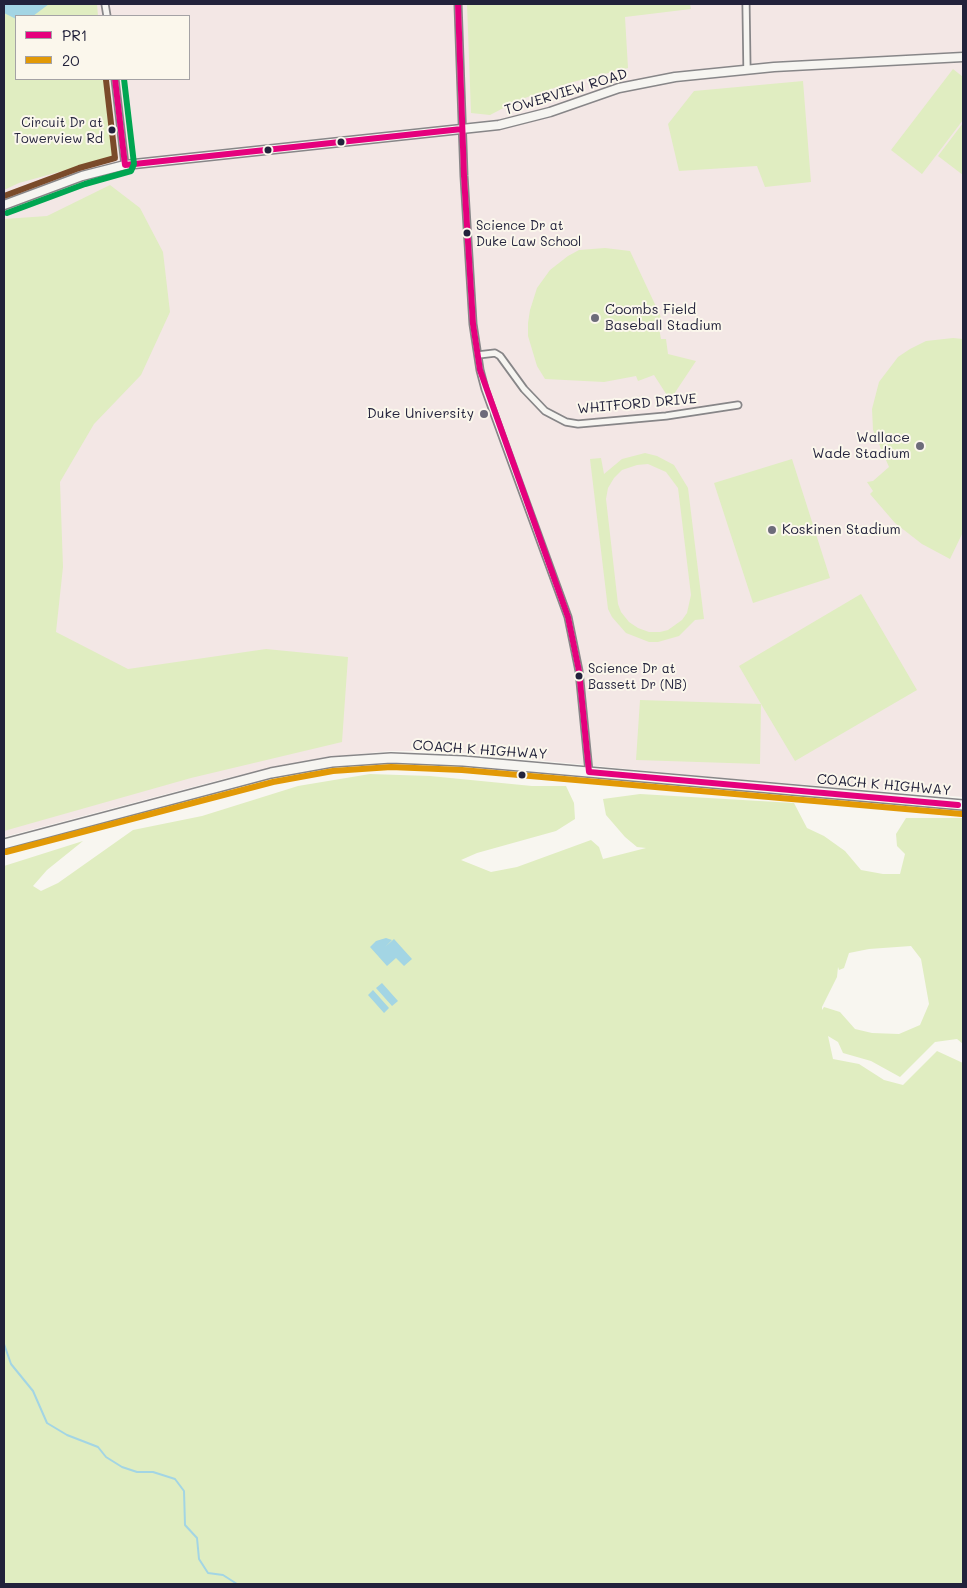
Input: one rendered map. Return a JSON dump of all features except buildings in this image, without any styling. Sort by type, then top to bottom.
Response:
[{"type":"main road","name":"COACH K HIGHWAY","points":[[4,844],[271,773],[332,762],[369,759],[424,758],[963,805]]},
{"type":"street","points":[[458,4],[462,129],[473,324],[478,355],[485,389],[568,617],[579,671],[588,772]]},
{"type":"street","points":[[746,4],[748,70]]},
{"type":"street","name":"TOWERVIEW ROAD","points":[[4,204],[82,176],[125,165],[512,123],[639,84],[748,70],[963,57]]},
{"type":"street","points":[[115,80],[125,165]]},
{"type":"street","name":"WHITFORD DRIVE","points":[[478,355],[485,353],[500,356],[524,389],[545,411],[566,422],[578,424],[666,416],[738,405]]},
{"type":"shaded area","name":"Duke University","points":[[4,4],[963,4],[963,797],[720,778],[443,751],[390,751],[320,758],[227,778],[4,837]]},
{"type":"green space","points":[[4,4],[97,4],[98,15],[15,15],[15,80],[105,80],[113,157],[19,183],[4,190]]},
{"type":"green space","points":[[467,4],[690,4],[691,9],[625,17],[628,68],[569,83],[519,100],[490,115],[471,113]]},
{"type":"green space","points":[[953,69],[963,77],[963,120],[922,174],[891,150]]},
{"type":"green space","points":[[803,81],[811,182],[765,187],[757,166],[679,171],[668,124],[694,91]]},
{"type":"green space","points":[[963,123],[963,175],[938,156]]},
{"type":"green space","points":[[110,185],[140,208],[163,252],[170,312],[141,375],[94,424],[60,482],[63,567],[56,632],[128,669],[266,649],[348,657],[342,742],[191,778],[4,831],[4,219],[47,216]]},
{"type":"green space","name":"Coombs Field Baseball Stadium","points":[[605,248],[630,251],[660,315],[662,321],[658,322],[661,339],[666,339],[668,354],[696,361],[670,400],[654,375],[638,381],[636,376],[604,382],[545,379],[537,366],[528,336],[528,323],[537,288],[550,270],[568,256],[579,250]]},
{"type":"green space","name":"Wallace Wade Stadium","points":[[953,338],[963,339],[963,532],[950,559],[922,544],[895,523],[870,494],[873,491],[867,482],[873,481],[889,467],[873,430],[872,409],[879,382],[898,357],[910,349],[926,341]]},
{"type":"green space","points":[[645,453],[657,456],[674,465],[688,488],[704,619],[695,620],[679,636],[658,642],[649,642],[626,633],[612,617],[608,609],[590,459],[601,458],[604,474],[622,459]],"holes":[[[648,464],[666,472],[678,488],[691,595],[687,613],[682,620],[668,630],[649,632],[629,622],[621,612],[618,604],[606,499],[608,488],[622,470]]]},
{"type":"green space","name":"Koskinen Stadium","points":[[792,459],[830,578],[753,603],[714,483]]},
{"type":"green space","points":[[861,594],[917,690],[795,761],[739,666]]},
{"type":"green space","points":[[640,700],[761,704],[760,764],[636,760]]},
{"type":"green space","points":[[370,774],[430,776],[532,786],[566,786],[574,803],[575,819],[556,831],[477,853],[461,860],[491,872],[517,867],[591,840],[599,847],[603,859],[646,848],[637,847],[625,837],[606,815],[603,799],[640,794],[794,803],[807,828],[824,836],[845,851],[861,870],[883,874],[900,874],[905,854],[897,846],[896,834],[906,818],[963,818],[963,1044],[957,1039],[935,1042],[900,1077],[871,1061],[843,1053],[838,1042],[828,1036],[833,1059],[859,1064],[884,1080],[903,1085],[937,1051],[963,1063],[963,1584],[4,1584],[4,866],[83,841],[47,870],[33,886],[41,891],[58,883],[133,830],[202,816],[298,786]],"holes":[[[911,946],[921,959],[929,1004],[920,1025],[899,1034],[872,1033],[855,1029],[840,1012],[824,1007],[822,1010],[837,977],[838,967],[839,970],[844,968],[849,953],[869,949]]]},
{"type":"water","points":[[4,4],[49,4],[34,15],[15,15],[15,18],[4,13]]},
{"type":"water","points":[[386,938],[392,940],[385,947],[394,939],[412,959],[404,966],[396,958],[387,966],[370,947],[376,941]]},
{"type":"water","points":[[382,983],[398,1001],[392,1006],[376,988]]},
{"type":"water","points":[[373,990],[389,1008],[384,1013],[368,995]]},
{"type":"waterway","points":[[4,1344],[11,1364],[33,1391],[47,1423],[67,1435],[98,1447],[106,1457],[122,1467],[137,1472],[153,1472],[175,1479],[184,1491],[185,1525],[197,1538],[199,1559],[208,1573],[223,1575],[237,1584]]},
{"type":"transit line","name":"PR1","points":[[458,4],[464,176],[473,324],[480,370],[568,617],[579,671],[589,772],[958,805]]},
{"type":"transit line","points":[[4,196],[79,168],[115,158],[106,80]]},
{"type":"transit line","name":"PR1","points":[[115,80],[125,165],[462,129]]},
{"type":"transit line","points":[[7,213],[85,184],[131,171],[134,164],[124,80]]},
{"type":"transit line","name":"20","points":[[6,852],[273,782],[333,771],[391,767],[462,770],[962,814]]},
{"type":"place","name":"Circuit Dr at Towerview Rd","points":[[112,130]]},
{"type":"place","name":"Science Dr at Duke Law School","points":[[467,233]]},
{"type":"place","name":"Coombs Field Baseball Stadium","points":[[595,318]]},
{"type":"place","name":"Duke University","points":[[484,414]]},
{"type":"place","name":"Wallace Wade Stadium","points":[[920,446]]},
{"type":"place","name":"Koskinen Stadium","points":[[772,530]]},
{"type":"place","name":"Science Dr at Bassett Dr (NB)","points":[[579,676]]}]
